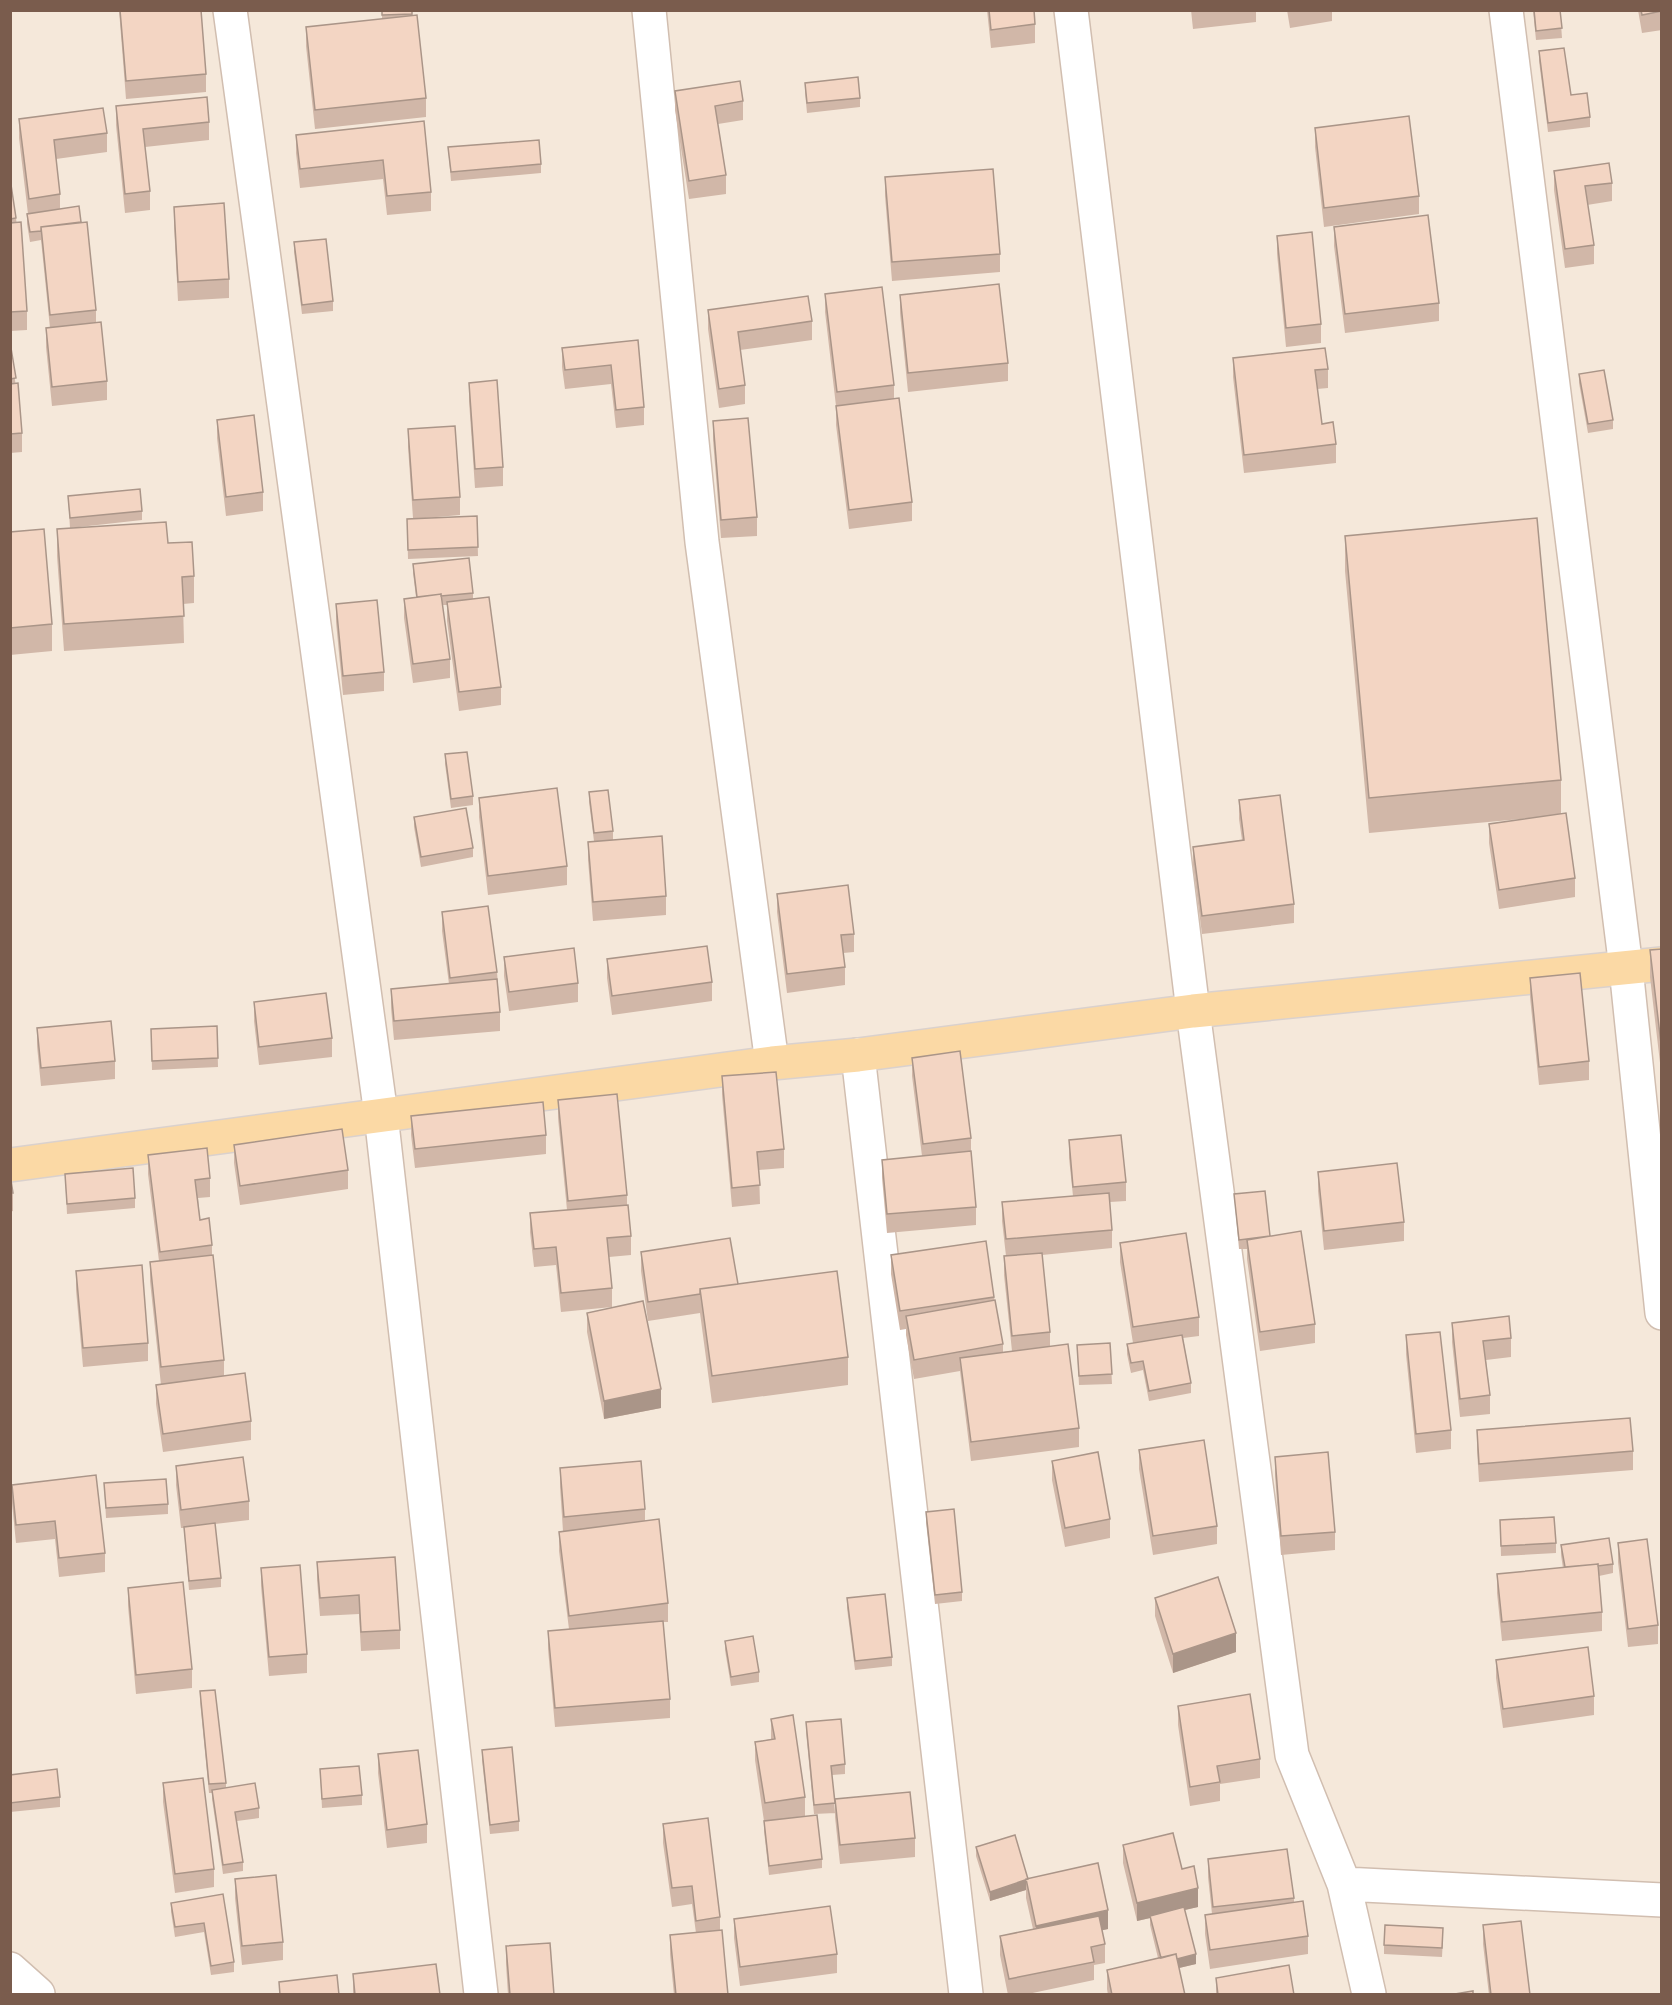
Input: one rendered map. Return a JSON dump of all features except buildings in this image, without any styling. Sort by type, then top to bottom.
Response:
[{"type":"main road","points":[[10,1165],[772,1063],[858,1056],[1193,1011],[1662,963]]},
{"type":"street","points":[[230,10],[381,1116],[481,1995]]},
{"type":"street","points":[[649,10],[702,542],[772,1063]]},
{"type":"street","points":[[1071,10],[1193,1011],[1292,1755],[1344,1884],[1369,1995]]},
{"type":"street","points":[[1506,10],[1626,968],[1662,1313]]},
{"type":"street","points":[[858,1056],[966,1995]]},
{"type":"street","points":[[1344,1884],[1662,1900]]},
{"type":"street","points":[[10,1969],[38,1995]]},
{"type":"shaded area","points":[[11,11],[1661,11],[1661,1994],[11,1994]]}]
